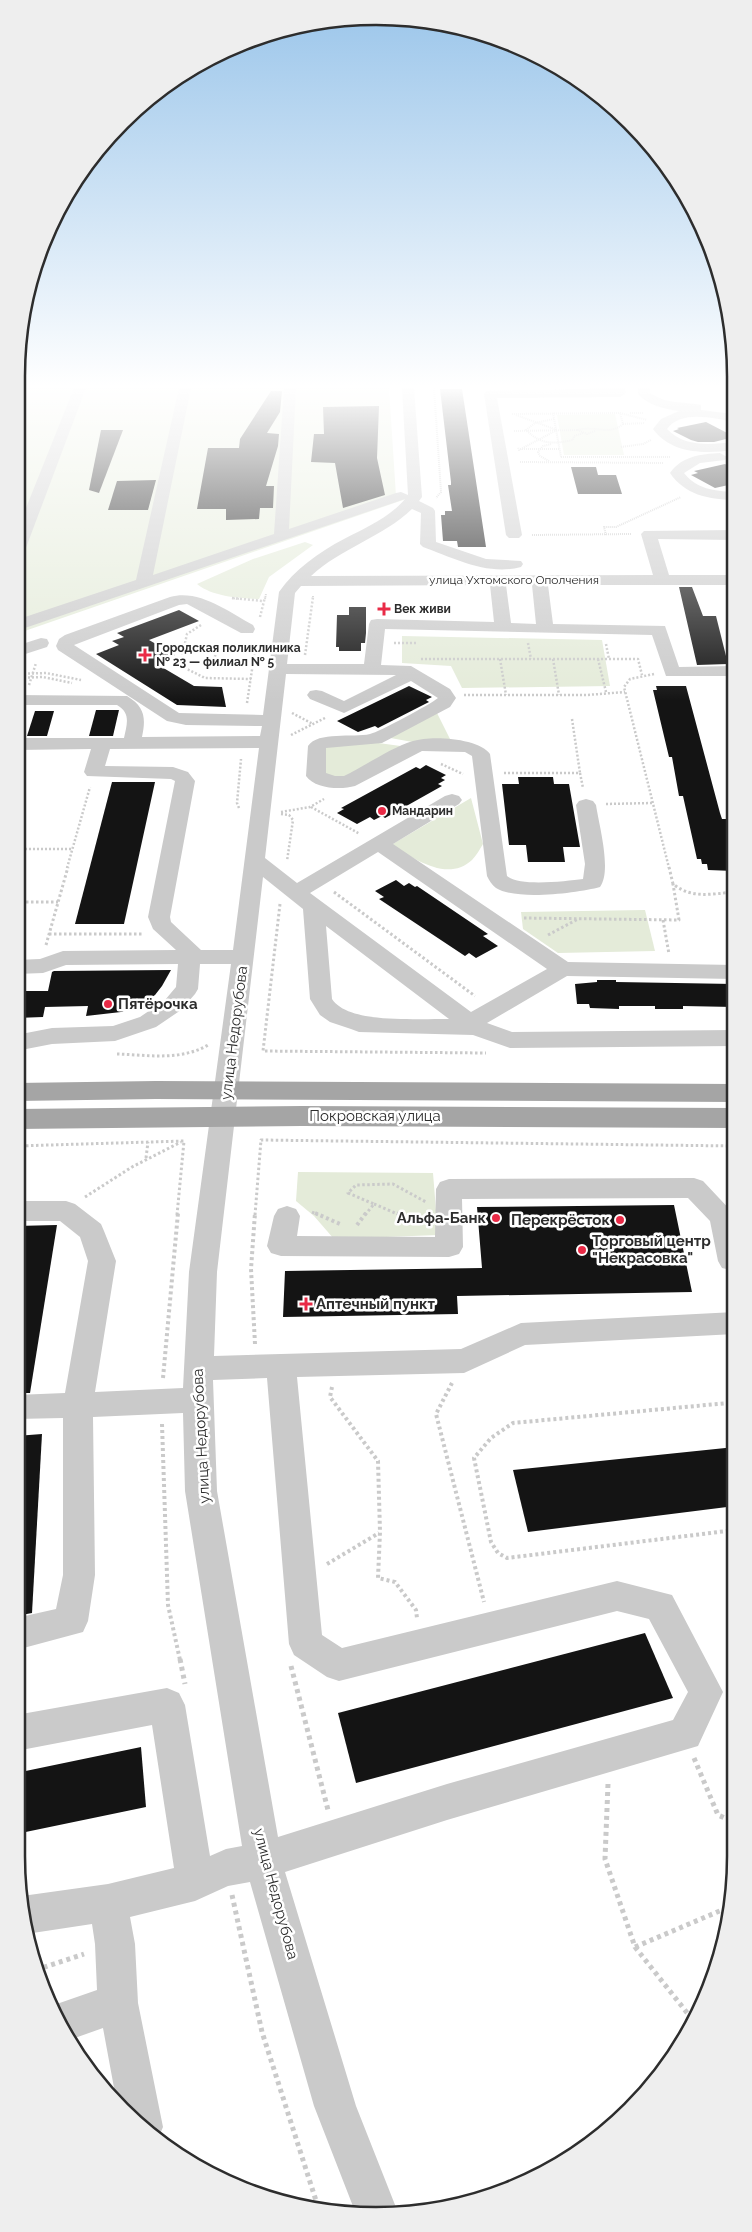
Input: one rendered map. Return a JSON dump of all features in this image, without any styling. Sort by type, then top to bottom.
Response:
[{"type":"main road","name":"Покровская улица","points":[[25,1093],[226,1104],[727,1118]]},
{"type":"main road","name":"Покровская улица","points":[[25,1118],[226,1104],[727,1093]]},
{"type":"street","points":[[25,530],[40,492]]},
{"type":"street","points":[[143,583],[163,492]]},
{"type":"street","points":[[281,537],[284,492]]},
{"type":"street","points":[[294,582],[328,555],[401,513],[412,503],[415,492]]},
{"type":"street","points":[[507,492],[514,535]]},
{"type":"street","points":[[711,492],[727,495]]},
{"type":"street","points":[[25,623],[281,537],[412,503],[428,511],[428,544],[484,564],[532,564]]},
{"type":"street","points":[[662,580],[649,534],[727,535]]},
{"type":"street","points":[[319,562],[324,571],[333,576],[357,581]]},
{"type":"street","points":[[638,564],[676,564]]},
{"type":"street","points":[[496,580],[502,622]]},
{"type":"street","points":[[539,580],[544,623]]},
{"type":"street","name":"улица Ухтомского Ополчения","points":[[294,582],[727,580]]},
{"type":"street","name":"улица Недорубова","points":[[294,582],[287,592],[271,721],[277,740],[255,860],[226,1104],[203,1272],[197,1399],[201,1491],[264,1860],[335,2106],[375,2207]]},
{"type":"street","points":[[254,629],[198,602],[187,599],[176,600],[71,639],[64,646],[173,718],[186,720],[271,721]]},
{"type":"street","points":[[373,664],[377,624],[502,622],[659,630],[672,672],[727,671]]},
{"type":"street","points":[[25,651],[40,650]]},
{"type":"street","points":[[278,669],[373,664],[405,670],[448,698],[444,703],[375,739]]},
{"type":"street","points":[[316,695],[344,708],[412,674]]},
{"type":"street","points":[[25,700],[121,700],[131,706],[138,717],[132,743]]},
{"type":"street","points":[[418,746],[348,782],[333,782],[316,776],[317,746],[322,743],[375,739],[418,746],[450,745],[470,747],[481,754],[497,876],[502,883],[510,886],[582,886],[593,883],[595,864],[586,805]]},
{"type":"street","points":[[25,744],[277,740]]},
{"type":"street","points":[[25,1041],[52,1036],[115,1033],[148,1022],[173,1005],[187,989],[190,958],[188,949],[161,924],[159,917],[185,781],[181,776],[173,773],[94,772],[102,743]]},
{"type":"street","points":[[289,893],[317,880],[452,800]]},
{"type":"street","points":[[378,843],[563,969]]},
{"type":"street","points":[[255,860],[289,893],[314,906],[473,1024],[510,1040],[727,1038]]},
{"type":"street","points":[[314,906],[321,999],[328,1010],[338,1018],[359,1024],[473,1024],[493,1009],[563,969],[727,972]]},
{"type":"street","points":[[25,967],[43,966],[63,958],[243,958]]},
{"type":"street","points":[[287,1216],[281,1246],[450,1247],[449,1189],[694,1188],[727,1215]]},
{"type":"street","points":[[25,1211],[66,1211],[91,1230],[102,1261],[78,1404],[78,1575],[71,1621],[25,1632]]},
{"type":"street","points":[[198,1368],[464,1361],[522,1334],[727,1323]]},
{"type":"street","points":[[30,1914],[108,1903],[195,1882],[226,1868],[264,1860],[447,1802],[685,1734],[706,1692],[660,1606],[617,1596],[339,1665],[306,1644],[281,1366]]},
{"type":"street","points":[[25,1407],[161,1403],[197,1399]]},
{"type":"street","points":[[25,1731],[167,1705],[195,1882]]},
{"type":"street","points":[[108,1903],[115,1944],[118,2003],[140,2115]]},
{"type":"street","points":[[66,2021],[118,2003]]},
{"type":"path","points":[[412,503],[441,492]]},
{"type":"path","points":[[606,535],[604,528],[616,527],[682,497],[680,492]]},
{"type":"path","points":[[514,535],[649,534]]},
{"type":"path","points":[[244,721],[254,629],[267,592]]},
{"type":"path","points":[[224,616],[189,631],[181,660],[183,667],[202,678],[250,679]]},
{"type":"path","points":[[214,661],[217,643]]},
{"type":"path","points":[[528,643],[531,659]]},
{"type":"path","points":[[25,690],[33,673],[40,650]]},
{"type":"path","points":[[183,651],[216,652]]},
{"type":"path","points":[[373,664],[500,659],[638,659],[642,675]]},
{"type":"path","points":[[500,659],[506,695]]},
{"type":"path","points":[[553,659],[558,695]]},
{"type":"path","points":[[598,659],[606,692]]},
{"type":"path","points":[[486,918],[679,920],[673,884],[624,687],[630,679],[642,675],[672,672]]},
{"type":"path","points":[[25,673],[59,674],[82,680],[100,690],[109,700]]},
{"type":"path","points":[[446,696],[626,692]]},
{"type":"path","points":[[277,740],[344,708]]},
{"type":"path","points":[[572,719],[586,805],[653,803]]},
{"type":"path","points":[[240,813],[237,803],[242,742]]},
{"type":"path","points":[[45,948],[94,772]]},
{"type":"path","points":[[484,774],[580,773]]},
{"type":"path","points":[[263,1051],[289,893],[284,879],[293,820],[290,815],[276,813]]},
{"type":"path","points":[[25,849],[73,849]]},
{"type":"path","points":[[317,880],[493,1009]]},
{"type":"path","points":[[673,884],[682,892],[692,896],[727,893]]},
{"type":"path","points":[[25,902],[58,902]]},
{"type":"path","points":[[527,945],[579,919]]},
{"type":"path","points":[[663,920],[672,971]]},
{"type":"path","points":[[49,934],[171,934]]},
{"type":"path","points":[[261,1140],[727,1146]]},
{"type":"path","points":[[25,1146],[184,1141],[146,1158],[108,1180],[66,1211]]},
{"type":"path","points":[[146,1158],[148,1142]]},
{"type":"path","points":[[431,1205],[393,1184],[356,1185],[348,1193],[438,1231],[438,1247]]},
{"type":"path","points":[[342,1246],[374,1204]]},
{"type":"path","points":[[464,1361],[436,1414],[490,1627]]},
{"type":"path","points":[[338,1364],[330,1396],[378,1461],[380,1532],[378,1578],[395,1582],[416,1610],[418,1645]]},
{"type":"path","points":[[727,1403],[513,1423],[493,1433],[480,1447],[474,1458],[491,1542],[498,1553],[507,1558],[727,1531]]},
{"type":"path","points":[[300,1580],[380,1532]]},
{"type":"path","points":[[685,1734],[718,1815],[727,1819]]},
{"type":"path","points":[[614,1754],[608,1788],[605,1859],[634,1947],[689,2015]]},
{"type":"path","points":[[634,1947],[723,1910]]},
{"type":"path","points":[[44,1968],[115,1944]]},
{"type":"green space","points":[[25,492],[396,492],[396,496],[409,498],[25,631]]},
{"type":"green space","points":[[305,542],[313,545],[269,577],[259,599],[218,594],[197,584],[253,559]]},
{"type":"green space","points":[[402,636],[602,640],[610,686],[462,688],[451,666],[402,663]]},
{"type":"green space","points":[[436,711],[452,743],[418,743],[385,737]]},
{"type":"green space","points":[[371,742],[408,747],[347,780],[321,775],[324,745]]},
{"type":"green space","points":[[471,798],[483,844],[472,860],[462,866],[452,869],[441,869],[420,862],[391,845]]},
{"type":"green space","points":[[645,910],[655,951],[558,953],[523,929],[521,912]]},
{"type":"green space","points":[[298,1172],[433,1173],[438,1235],[334,1239],[314,1216],[296,1201]]},
{"type":"building","points":[[114,492],[153,492],[148,510],[108,510]]},
{"type":"building","points":[[200,492],[274,492],[273,508],[260,508],[259,519],[226,520],[226,509],[197,509]]},
{"type":"building","points":[[340,492],[384,492],[385,495],[343,508]]},
{"type":"building","points":[[449,492],[478,492],[486,547],[458,547],[457,541],[443,541],[441,515],[445,515],[445,511],[452,511]]},
{"type":"building","points":[[578,492],[621,492],[622,494],[578,494]]},
{"type":"building","points":[[679,587],[692,587],[703,616],[716,616],[727,660],[727,664],[697,665]]},
{"type":"building","points":[[349,607],[366,607],[365,643],[361,643],[361,651],[339,651],[339,647],[336,647],[337,615],[349,615]]},
{"type":"building","name":"Городская поликлиника № 23 — филиал № 5","points":[[179,610],[199,621],[149,640],[175,655],[155,663],[194,686],[222,687],[226,707],[177,705],[96,654],[119,645],[112,641],[124,637],[117,633]]},
{"type":"building","points":[[409,686],[432,697],[426,700],[429,702],[378,728],[375,726],[358,732],[337,721]]},
{"type":"building","points":[[656,686],[686,686],[720,813],[722,819],[726,819],[727,824],[727,871],[708,870],[707,864],[702,864],[701,859],[697,859],[683,796],[679,796],[672,757],[669,757],[653,690],[657,690]]},
{"type":"building","points":[[96,710],[119,710],[113,736],[89,736]]},
{"type":"building","points":[[35,711],[54,711],[47,736],[27,736]]},
{"type":"building","points":[[426,765],[446,775],[441,778],[445,780],[438,784],[442,786],[385,818],[382,816],[374,820],[370,817],[357,824],[337,813],[344,809],[341,808],[416,767],[420,769]]},
{"type":"building","points":[[518,777],[553,777],[554,784],[569,784],[580,847],[563,847],[565,862],[528,862],[526,845],[509,845],[502,784],[519,784]]},
{"type":"building","points":[[112,782],[155,782],[124,924],[75,924]]},
{"type":"building","points":[[396,880],[404,886],[409,883],[415,887],[417,886],[488,934],[483,936],[498,946],[476,958],[469,953],[465,956],[379,899],[384,897],[375,891]]},
{"type":"building","points":[[171,970],[155,995],[141,1004],[121,1012],[86,1016],[88,1006],[45,1007],[43,1017],[25,1018],[25,991],[48,991],[52,972]]},
{"type":"building","points":[[597,980],[616,980],[616,982],[727,984],[727,1007],[683,1006],[683,1009],[655,1009],[655,1006],[619,1006],[619,1009],[590,1008],[589,1004],[577,1004],[575,984],[597,982]]},
{"type":"building","name":"Торговый центр \"Некрасовка\"","points":[[674,1205],[692,1292],[457,1296],[458,1314],[283,1317],[285,1271],[482,1268],[477,1207]]},
{"type":"building","points":[[57,1225],[30,1393],[25,1393],[25,1226]]},
{"type":"building","points":[[42,1434],[32,1613],[25,1614],[25,1435]]},
{"type":"building","points":[[727,1448],[727,1507],[528,1532],[513,1470]]},
{"type":"building","points":[[645,1633],[673,1698],[356,1783],[338,1713]]},
{"type":"building","points":[[141,1747],[146,1807],[25,1832],[25,1771]]},
{"type":"place","name":"Век живи","points":[[384,609]]},
{"type":"place","name":"Городская поликлиника № 23 — филиал № 5","points":[[145,655]]},
{"type":"place","name":"Мандарин","points":[[382,811]]},
{"type":"place","name":"Пятёрочка","points":[[108,1004]]},
{"type":"place","name":"Альфа-Банк","points":[[496,1218]]},
{"type":"place","name":"Перекрёсток","points":[[620,1220]]},
{"type":"place","name":"Торговый центр \"Некрасовка\"","points":[[582,1250]]},
{"type":"place","name":"Аптечный пункт","points":[[306,1304]]}]
